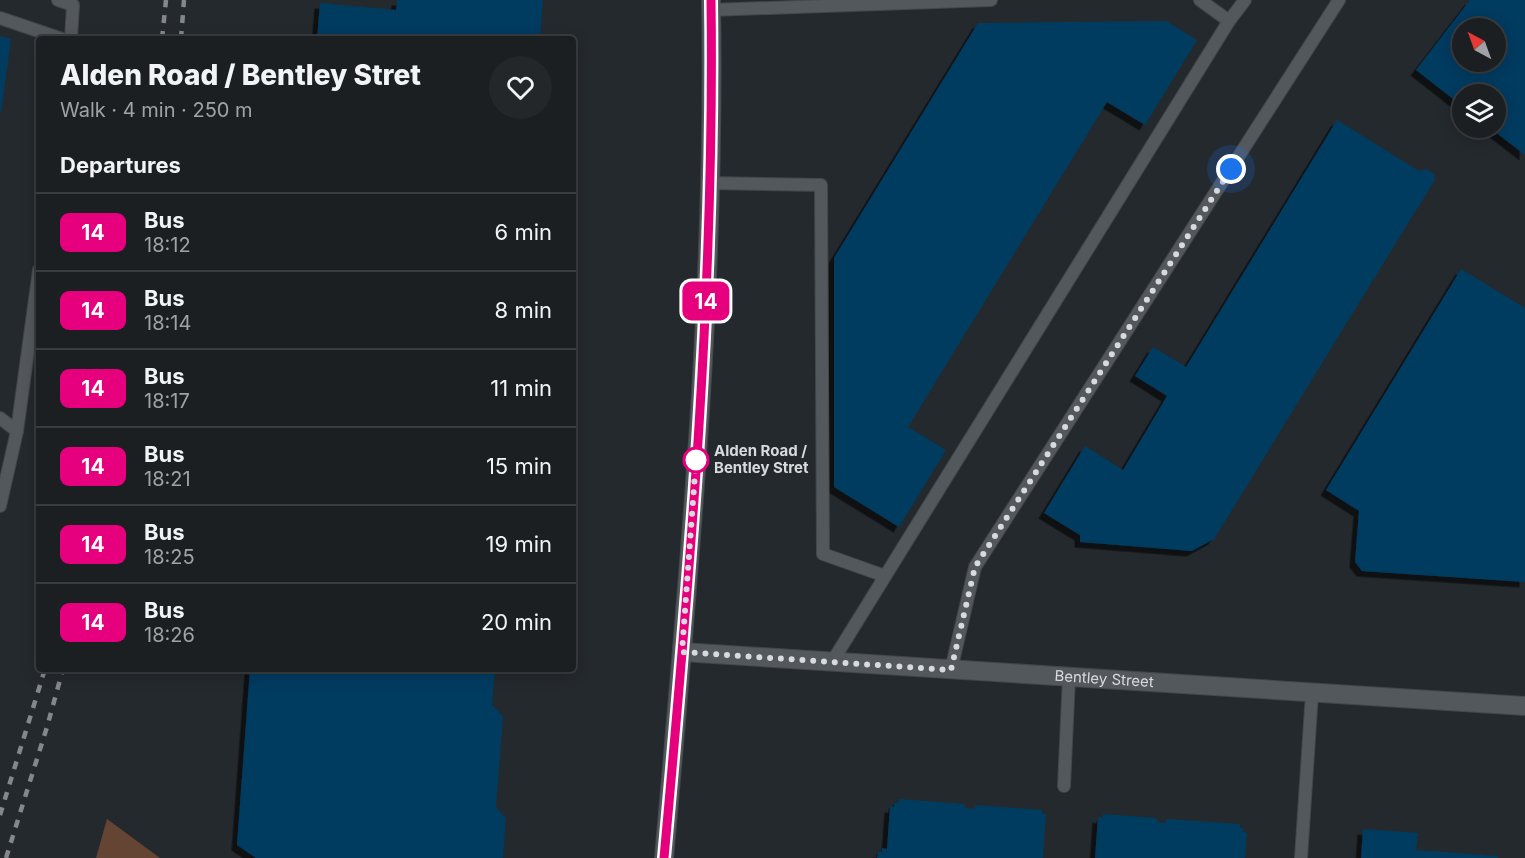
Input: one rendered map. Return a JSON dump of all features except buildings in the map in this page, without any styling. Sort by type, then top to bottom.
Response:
[{"type":"street","points":[[664,858],[706,324],[711,5]]},
{"type":"street","name":"Bentley Street","points":[[682,652],[1525,706]]},
{"type":"lane","points":[[58,0],[73,3],[71,36]]},
{"type":"lane","points":[[711,5],[991,0]]},
{"type":"lane","points":[[1200,0],[1229,21]]},
{"type":"lane","points":[[832,662],[1229,21],[1245,0]]},
{"type":"lane","points":[[951,670],[975,567],[1339,0]]},
{"type":"lane","points":[[0,18],[53,36]]},
{"type":"lane","points":[[709,183],[821,186],[823,554],[885,576]]},
{"type":"lane","points":[[0,506],[17,431],[36,292]]},
{"type":"lane","points":[[0,418],[17,431]]},
{"type":"lane","points":[[1064,786],[1068,677]]},
{"type":"lane","points":[[1301,858],[1312,693]]},
{"type":"shaded area","points":[[107,819],[160,858],[96,858]]},
{"type":"railway","points":[[162,36],[166,0]]},
{"type":"railway","points":[[181,36],[184,0]]},
{"type":"railway","points":[[0,815],[44,672]]},
{"type":"railway","points":[[6,858],[62,672]]},
{"type":"bus line","name":"14","points":[[664,858],[706,324],[711,0]]},
{"type":"place","name":"Alden Road / Bentley Stret","points":[[696,460]]},
{"type":"route","points":[[696,460],[682,652],[951,670],[975,567],[1231,169]]}]
